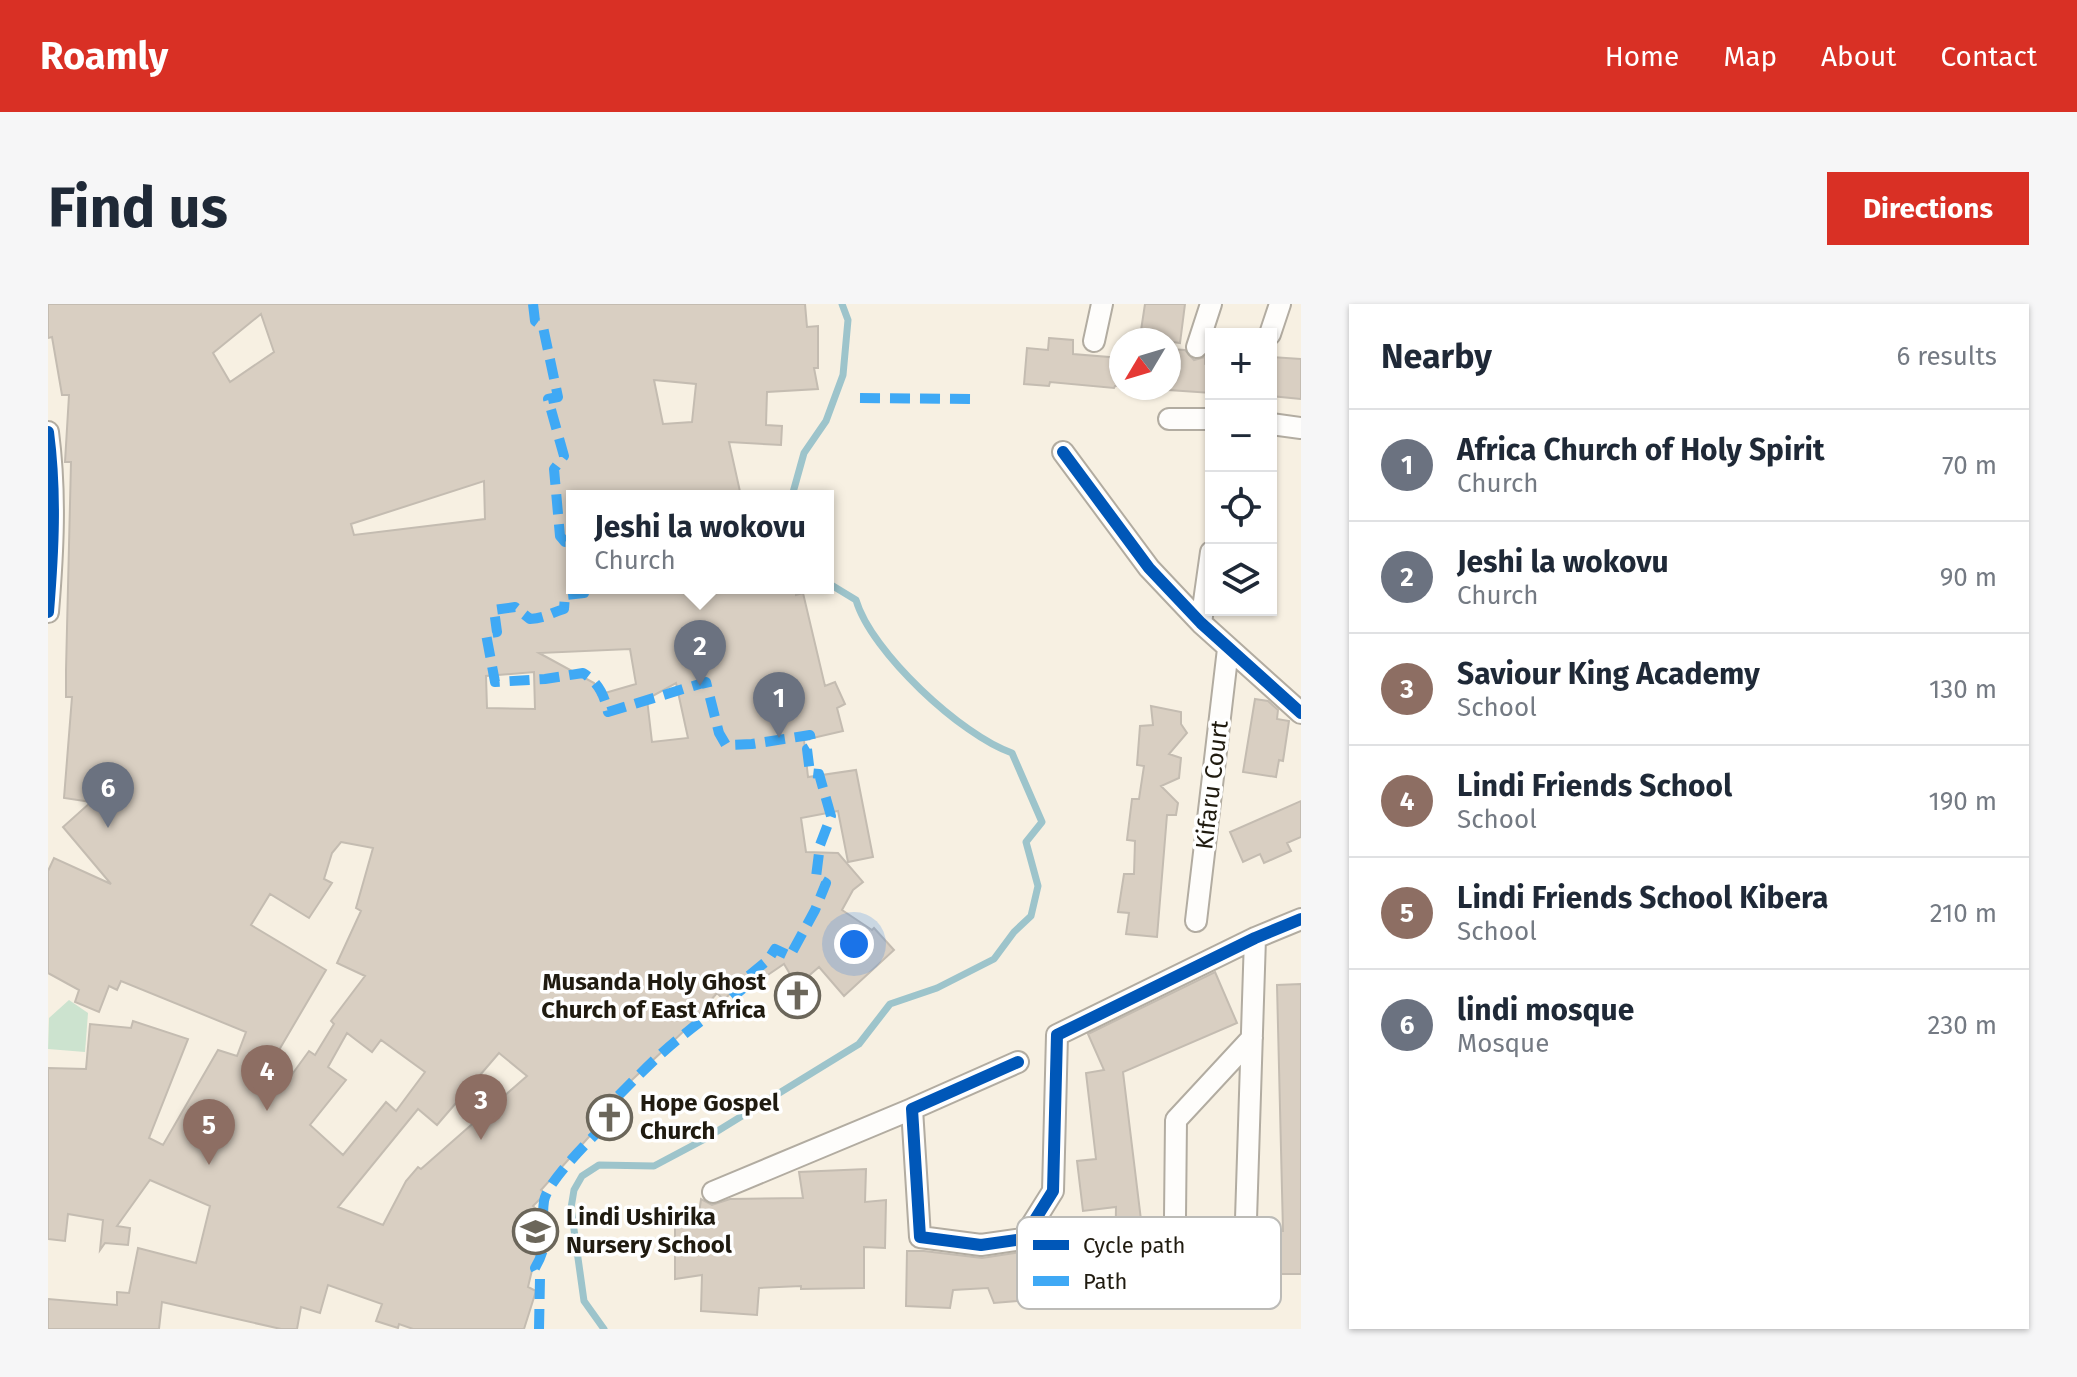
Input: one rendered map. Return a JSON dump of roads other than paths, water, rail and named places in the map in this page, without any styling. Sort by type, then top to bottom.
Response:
[{"type":"street","points":[[1094,341],[1102,304]]},
{"type":"street","points":[[1197,347],[1211,304]]},
{"type":"street","points":[[1272,328],[1280,304]]},
{"type":"street","points":[[1169,419],[1205,419]]},
{"type":"street","points":[[1277,425],[1301,428]]},
{"type":"street","points":[[48,432],[54,475],[54,540],[48,612]]},
{"type":"street","points":[[1063,452],[1149,568],[1228,649],[1301,713]]},
{"type":"street","points":[[1201,623],[1205,595]]},
{"type":"street","name":"Kifaru Court","points":[[1196,921],[1228,649]]},
{"type":"street","points":[[1037,1217],[1053,1191],[1057,1035],[1255,938],[1301,919]]},
{"type":"street","points":[[1246,1217],[1255,938]]},
{"type":"street","points":[[1175,1217],[1176,1120],[1252,1038]]},
{"type":"street","points":[[713,1192],[1018,1062]]},
{"type":"street","points":[[912,1109],[920,1237],[981,1245],[1017,1240]]},
{"type":"waterway","points":[[794,490],[804,453],[826,421],[843,375],[848,320],[842,304]]},
{"type":"waterway","points":[[604,1329],[584,1301],[571,1208],[574,1190],[582,1176],[599,1165],[654,1166],[703,1140],[859,1044],[890,1004],[937,988],[994,959],[1014,932],[1031,916],[1038,886],[1026,842],[1042,822],[1012,753],[969,729],[921,690],[880,643],[856,600],[834,587]]},
{"type":"place","name":"Jeshi la wokovu","points":[[700,686]]},
{"type":"place","name":"Africa Church of Holy Spirit","points":[[779,738]]},
{"type":"place","name":"lindi mosque","points":[[108,828]]},
{"type":"place","name":"Musanda Holy Ghost Church of East Africa","points":[[797,996]]},
{"type":"place","name":"Lindi Friends School","points":[[267,1111]]},
{"type":"place","name":"Hope Gospel Church","points":[[609,1117]]},
{"type":"place","name":"Saviour King Academy","points":[[481,1140]]},
{"type":"place","name":"Lindi Friends School Kibera","points":[[209,1165]]},
{"type":"place","name":"Lindi Ushirika Nursery School","points":[[535,1231]]}]
